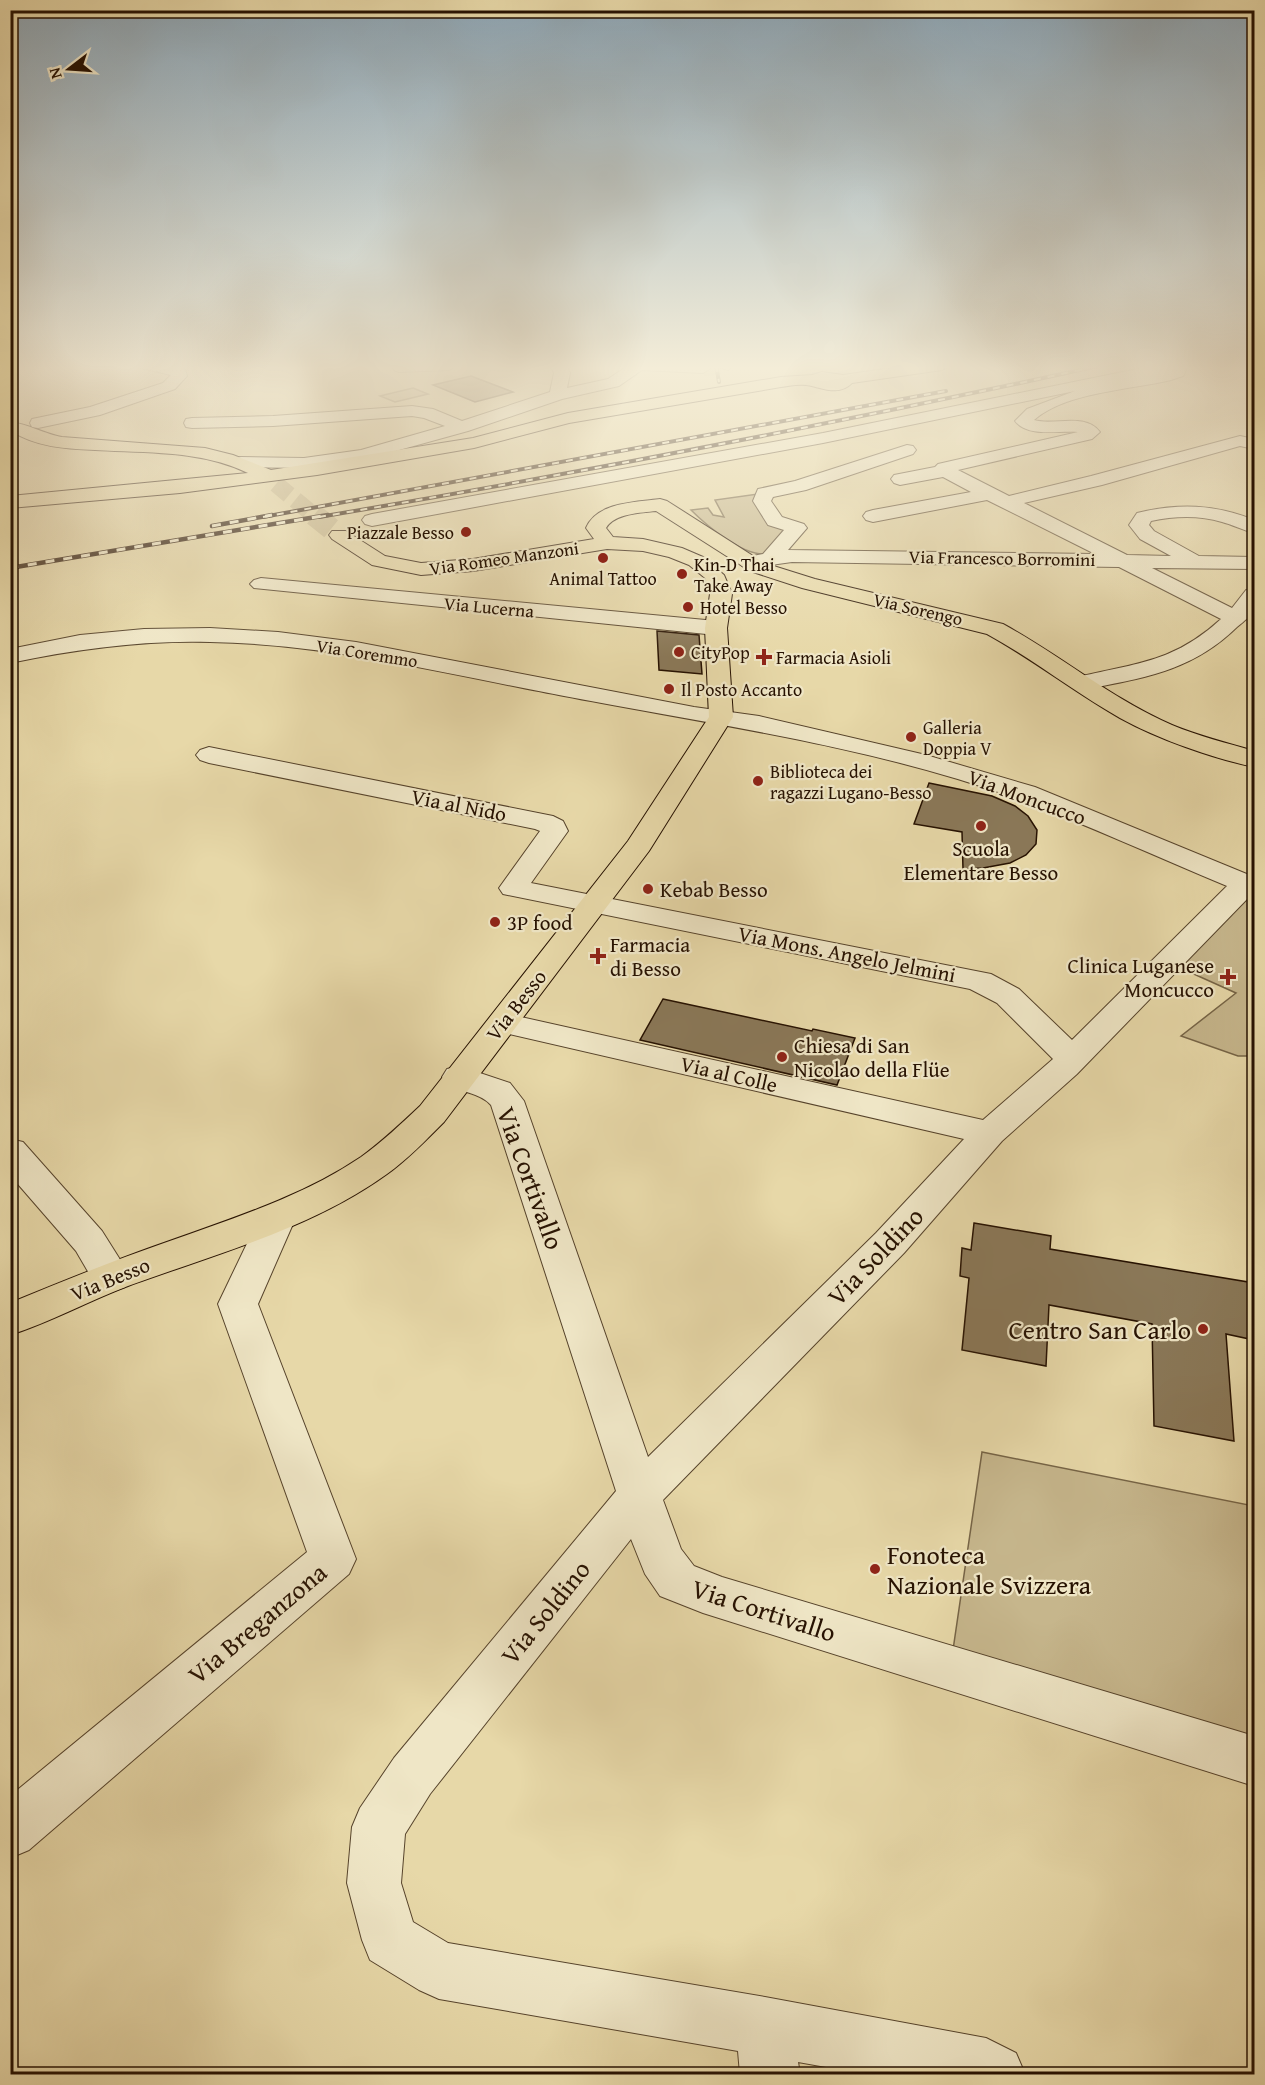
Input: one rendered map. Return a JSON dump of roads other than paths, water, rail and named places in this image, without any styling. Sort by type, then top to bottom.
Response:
[{"type":"main road","points":[[198,485],[214,476],[216,469],[199,462]]},
{"type":"main road","points":[[241,462],[272,480]]},
{"type":"main road","points":[[10,502],[272,480],[369,462]]},
{"type":"main road","points":[[660,505],[620,512],[602,518],[596,528],[607,543],[631,543],[684,555],[706,568],[719,583],[721,594],[716,628],[721,717]]},
{"type":"main road","name":"Via Sorengo","points":[[660,505],[760,560],[772,572],[809,584],[995,629],[1021,643],[1127,712],[1164,731],[1254,759]]},
{"type":"main road","name":"Via Romeo Manzoni","points":[[339,535],[379,561],[421,569],[473,565],[607,543]]},
{"type":"main road","name":"Via Besso","points":[[10,1320],[111,1277],[277,1217],[338,1187],[373,1166],[400,1145],[432,1114],[596,903],[639,845],[721,717]]},
{"type":"street","points":[[259,462],[311,462]]},
{"type":"street","points":[[372,520],[692,462]]},
{"type":"street","points":[[760,560],[797,528],[775,521],[762,501],[765,493],[800,486],[870,462]]},
{"type":"street","points":[[945,471],[944,468],[969,462]]},
{"type":"street","points":[[873,516],[1095,481],[1170,462]]},
{"type":"street","points":[[900,479],[945,471],[1236,618]]},
{"type":"street","points":[[626,475],[660,497],[660,505]]},
{"type":"street","points":[[1095,481],[1163,511]]},
{"type":"street","points":[[1196,560],[1147,535],[1139,525],[1144,517],[1175,510],[1212,513],[1234,518],[1254,527]]},
{"type":"street","name":"Via Francesco Borromini","points":[[760,560],[1120,559],[1254,563]]},
{"type":"street","name":"Via Lucerna","points":[[261,584],[716,628]]},
{"type":"street","points":[[1082,683],[1186,656],[1236,618],[1254,595]]},
{"type":"street","name":"Via Coremmo","points":[[10,656],[80,642],[144,636],[210,635],[278,639],[357,649],[721,717]]},
{"type":"street","name":"Via Moncucco","points":[[721,717],[759,723],[922,762],[1026,793],[1250,885]]},
{"type":"street","name":"Via al Nido","points":[[209,755],[543,822],[553,827],[554,831],[513,888],[596,903]]},
{"type":"street","name":"Via Soldino","points":[[995,2074],[986,2068],[768,2050],[439,1970],[390,1940],[374,1883],[379,1827],[412,1776],[639,1496],[890,1243],[990,1133],[1072,1059],[1250,885]]},
{"type":"street","name":"Via Mons. Angelo Jelmini","points":[[596,903],[980,981],[1008,996],[1072,1059]]},
{"type":"street","name":"Via al Colle","points":[[503,1023],[990,1133]]},
{"type":"street","name":"Via Cortivallo","points":[[459,1077],[498,1091],[507,1101],[661,1559],[677,1581],[720,1598],[1254,1761]]},
{"type":"street","points":[[10,1151],[89,1241],[111,1277]]},
{"type":"street","name":"Via Breganzona","points":[[10,1832],[333,1559],[238,1304],[277,1217]]},
{"type":"tunnel","points":[[276,484],[316,517]]},
{"type":"tunnel","points":[[314,515],[339,535]]},
{"type":"railway","points":[[263,517],[560,462]]},
{"type":"railway","points":[[319,517],[625,462]]},
{"type":"railway","points":[[212,526],[272,515]]},
{"type":"railway","points":[[10,568],[328,515]]},
{"type":"place","name":"Piazzale Besso","points":[[466,532]]},
{"type":"place","name":"Animal Tattoo","points":[[603,558]]},
{"type":"place","name":"Kin-D Thai Take Away","points":[[682,574]]},
{"type":"place","name":"Hotel Besso","points":[[688,607]]},
{"type":"place","name":"CityPop","points":[[679,652]]},
{"type":"place","name":"Farmacia Asioli","points":[[764,657]]},
{"type":"place","name":"Il Posto Accanto","points":[[669,689]]},
{"type":"place","name":"Galleria Doppia V","points":[[911,737]]},
{"type":"place","name":"Biblioteca dei ragazzi Lugano-Besso","points":[[758,781]]},
{"type":"place","name":"Scuola Elementare Besso","points":[[981,826]]},
{"type":"place","name":"Kebab Besso","points":[[648,889]]},
{"type":"place","name":"3P food","points":[[495,922]]},
{"type":"place","name":"Farmacia di Besso","points":[[598,956]]},
{"type":"place","name":"Clinica Luganese Moncucco","points":[[1228,977]]},
{"type":"place","name":"Chiesa di San Nicolao della Flüe","points":[[782,1057]]},
{"type":"place","name":"Centro San Carlo","points":[[1203,1329]]},
{"type":"place","name":"Fonoteca Nazionale Svizzera","points":[[875,1569]]}]
